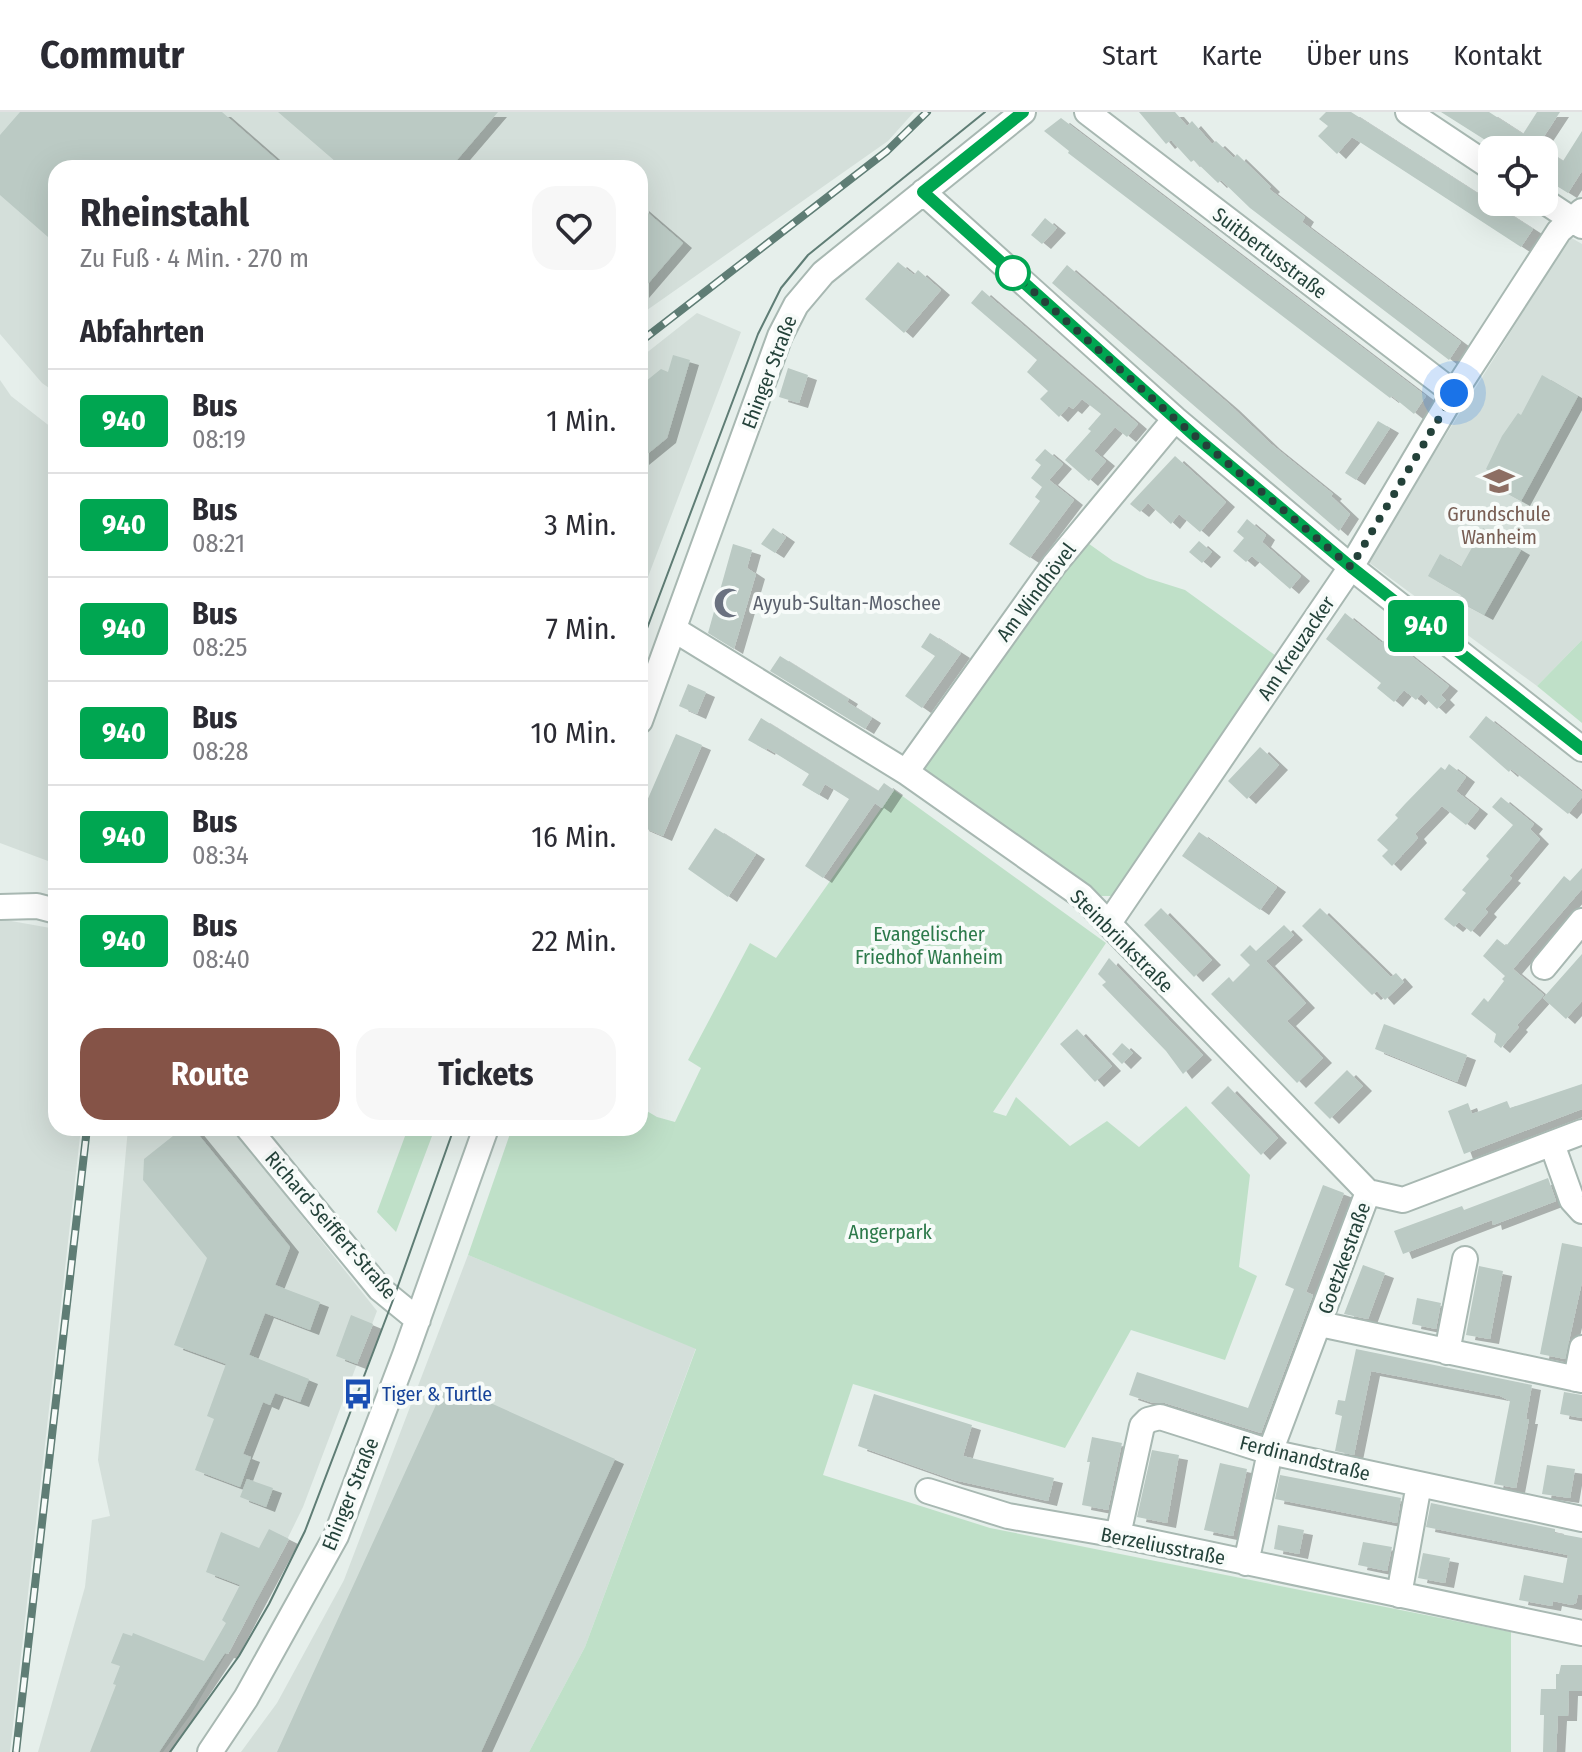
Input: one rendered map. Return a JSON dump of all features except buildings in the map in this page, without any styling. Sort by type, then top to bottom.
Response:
[{"type":"street","name":"Ehinger Straße","points":[[648,700],[780,336],[796,305],[823,273],[1023,112]]},
{"type":"street","name":"Suitbertusstraße","points":[[1087,112],[1454,393]]},
{"type":"street","points":[[1408,112],[1478,159]]},
{"type":"street","points":[[923,192],[1175,419],[1351,567],[1582,749]]},
{"type":"street","points":[[1558,208],[1579,219]]},
{"type":"street","name":"Am Kreuzacker","points":[[1109,923],[1351,567],[1454,393],[1559,231],[1579,219]]},
{"type":"street","name":"Am Windhövel","points":[[906,772],[1054,565],[1175,419]]},
{"type":"street","name":"Steinbrinkstraße","points":[[675,630],[906,772],[1082,896],[1368,1192]]},
{"type":"street","points":[[0,907],[37,906],[48,909]]},
{"type":"street","points":[[1544,967],[1582,921]]},
{"type":"street","points":[[1368,1192],[1403,1200],[1582,1132]]},
{"type":"street","name":"Richard-Seiffert-Straße","points":[[255,1136],[380,1289],[418,1320]]},
{"type":"street","name":"Ehinger Straße","points":[[210,1752],[246,1698],[336,1536],[483,1136]]},
{"type":"street","points":[[1552,1144],[1572,1200],[1582,1211]]},
{"type":"street","name":"Goetzkestraße","points":[[1246,1563],[1270,1452],[1368,1192]]},
{"type":"street","points":[[1447,1352],[1465,1259]]},
{"type":"street","name":"Goetzkestraße","points":[[1320,1324],[1579,1379]]},
{"type":"street","points":[[1579,1379],[1582,1348]]},
{"type":"street","name":"Ferdinandstraße","points":[[1118,1535],[1142,1426],[1148,1420],[1160,1417],[1270,1452],[1582,1519]]},
{"type":"street","points":[[1399,1595],[1419,1484]]},
{"type":"street","name":"Berzeliusstraße","points":[[928,1491],[1008,1516],[1118,1535],[1582,1633]]},
{"type":"shaded area","points":[[0,112],[914,112],[888,141],[648,309],[648,160],[48,160],[48,387],[0,334]]},
{"type":"shaded area","name":"Grundschule Wanheim","points":[[1570,237],[1582,244],[1582,640],[1537,686],[1367,561]]},
{"type":"shaded area","points":[[697,313],[741,332],[648,577],[648,352]]},
{"type":"shaded area","points":[[0,380],[11,396],[48,425],[48,861],[0,843]]},
{"type":"shaded area","points":[[0,919],[48,928],[48,1136],[80,1136],[10,1752],[0,1752]]},
{"type":"shaded area","points":[[127,1136],[238,1136],[377,1311],[303,1507],[257,1601],[191,1714],[163,1752],[38,1752],[85,1587],[92,1520],[110,1516],[98,1460]]},
{"type":"shaded area","points":[[468,1255],[696,1348],[585,1647],[529,1752],[241,1752],[277,1703],[344,1580]]},
{"type":"green space","points":[[1085,541],[1113,561],[1147,578],[1185,590],[1279,658],[1114,896],[1098,896],[917,769]]},
{"type":"green space","points":[[1582,640],[1582,723],[1537,686]]},
{"type":"green space","name":"Angerpark","points":[[894,790],[1106,943],[993,1112],[1006,1116],[1016,1097],[1070,1146],[1107,1121],[1139,1147],[1186,1106],[1250,1175],[1239,1267],[1257,1276],[1225,1360],[1131,1330],[1065,1448],[853,1384],[823,1475],[990,1528],[1511,1632],[1511,1752],[529,1752],[585,1647],[696,1349],[468,1255],[509,1136],[648,1136],[648,1112],[675,1122],[701,1068],[688,1060],[750,943],[776,958]]},
{"type":"green space","points":[[405,1136],[432,1136],[396,1232],[377,1212]]},
{"type":"tram line","points":[[648,626],[758,334],[781,288],[808,255],[985,112]]},
{"type":"tram line","points":[[170,1752],[239,1656],[305,1531],[451,1136]]},
{"type":"railway","points":[[648,336],[887,151],[927,112]]},
{"type":"railway","points":[[16,1752],[86,1136]]},
{"type":"bus line","name":"940","points":[[1023,112],[923,192],[1197,438],[1351,567],[1582,749]]},
{"type":"place","name":"Grundschule Wanheim","points":[[1499,481]]},
{"type":"place","name":"Ayyub-Sultan-Moschee","points":[[729,603]]},
{"type":"place","name":"Tiger & Turtle","points":[[358,1394]]},
{"type":"route","points":[[1013,273],[1175,419],[1351,567],[1454,393]]},
{"type":"park label","name":"Evangelischer Friedhof Wanheim","points":[[929,946]]}]
